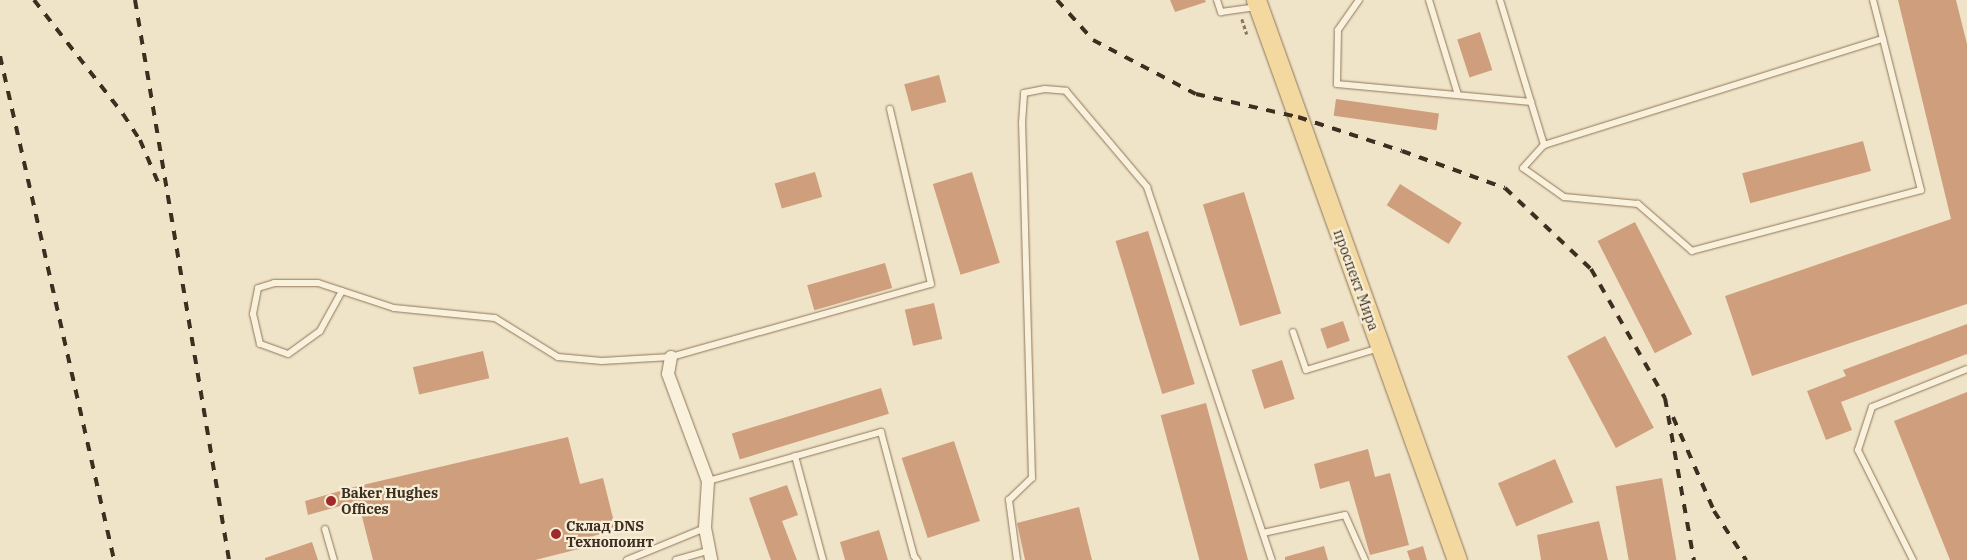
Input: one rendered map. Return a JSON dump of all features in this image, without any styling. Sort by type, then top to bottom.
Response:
[{"type":"main road","name":"проспект Мира","points":[[1257,3],[1457,560]]},
{"type":"street","points":[[671,357],[668,374],[708,481],[705,528],[710,555]]},
{"type":"lane","points":[[1217,0],[1221,12],[1238,10],[1257,3]]},
{"type":"lane","points":[[1359,0],[1338,30],[1337,84],[1531,102]]},
{"type":"lane","points":[[1429,0],[1458,95]]},
{"type":"lane","points":[[1500,0],[1544,145]]},
{"type":"lane","points":[[1873,0],[1883,39],[1921,190],[1692,251],[1638,204],[1564,197],[1523,168],[1544,145],[1883,39]]},
{"type":"lane","points":[[1017,560],[1009,500],[1032,478],[1022,123],[1024,93],[1045,89],[1066,91],[1147,187],[1272,560]]},
{"type":"lane","points":[[342,291],[320,332],[288,354],[260,344],[253,314],[258,288],[274,283],[318,283],[394,308],[495,318],[558,356],[602,361],[671,357],[930,284],[890,109]]},
{"type":"lane","points":[[1293,332],[1306,370],[1380,347]]},
{"type":"lane","points":[[1913,560],[1858,450],[1872,407],[1967,369]]},
{"type":"lane","points":[[708,481],[881,432],[914,556],[917,560]]},
{"type":"lane","points":[[794,456],[823,560]]},
{"type":"lane","points":[[1263,533],[1345,515],[1364,560]]},
{"type":"lane","points":[[627,560],[705,528]]},
{"type":"lane","points":[[325,529],[334,560]]},
{"type":"lane","points":[[676,560],[710,555]]},
{"type":"path","points":[[1238,10],[1247,34]]},
{"type":"building","points":[[1170,0],[1205,0],[1206,2],[1175,12]]},
{"type":"building","points":[[1898,0],[1956,0],[1967,44],[1967,304],[1752,376],[1725,296],[1951,219]]},
{"type":"building","points":[[1480,32],[1492,70],[1470,77],[1457,39]]},
{"type":"building","points":[[939,75],[946,102],[911,111],[904,84]]},
{"type":"building","points":[[1336,99],[1439,113],[1437,130],[1334,116]]},
{"type":"building","points":[[1863,141],[1871,171],[1750,203],[1742,173]]},
{"type":"building","points":[[815,172],[822,197],[782,209],[775,184]]},
{"type":"building","points":[[972,172],[1000,263],[961,275],[933,184]]},
{"type":"building","points":[[1400,184],[1462,223],[1449,244],[1387,205]]},
{"type":"building","points":[[1244,192],[1281,313],[1240,326],[1203,205]]},
{"type":"building","points":[[1635,222],[1692,334],[1655,353],[1598,241]]},
{"type":"building","points":[[1148,231],[1195,384],[1162,394],[1115,241]]},
{"type":"building","points":[[885,263],[892,288],[814,310],[807,285]]},
{"type":"building","points":[[934,303],[942,339],[913,346],[905,310]]},
{"type":"building","points":[[1343,321],[1350,341],[1327,349],[1320,329]]},
{"type":"building","points":[[1967,324],[1967,354],[1841,402],[1852,430],[1826,440],[1807,391],[1846,376],[1843,370]]},
{"type":"building","points":[[1605,336],[1654,428],[1616,448],[1567,356]]},
{"type":"building","points":[[483,351],[489,378],[419,394],[413,367]]},
{"type":"building","points":[[1282,360],[1295,399],[1264,409],[1252,370]]},
{"type":"building","points":[[881,388],[889,414],[740,459],[732,434]]},
{"type":"building","points":[[1967,392],[1967,560],[1950,560],[1894,421]]},
{"type":"building","points":[[1206,403],[1248,560],[1199,560],[1161,415]]},
{"type":"building","points":[[568,437],[580,484],[603,478],[616,530],[593,536],[595,545],[535,560],[373,560],[358,501],[308,515],[305,501],[354,487]]},
{"type":"building","points":[[954,441],[980,521],[928,538],[902,458]]},
{"type":"building","points":[[1368,449],[1375,477],[1390,473],[1409,545],[1370,555],[1349,481],[1320,489],[1314,464]]},
{"type":"building","points":[[1555,459],[1573,502],[1516,526],[1498,483]]},
{"type":"building","points":[[1662,478],[1676,560],[1629,560],[1616,486]]},
{"type":"building","points":[[787,485],[798,515],[782,521],[797,560],[771,560],[749,498]]},
{"type":"building","points":[[1079,507],[1092,560],[1025,560],[1017,523]]},
{"type":"building","points":[[1599,521],[1608,560],[1541,560],[1537,535]]},
{"type":"building","points":[[879,530],[888,560],[845,560],[840,542]]},
{"type":"building","points":[[312,542],[318,560],[265,560],[265,558]]},
{"type":"building","points":[[1324,546],[1328,560],[1285,560],[1285,557]]},
{"type":"building","points":[[1423,546],[1427,560],[1410,560],[1407,551]]},
{"type":"railway","points":[[34,0],[123,114],[140,140],[160,187]]},
{"type":"railway","points":[[135,0],[229,560]]},
{"type":"railway","points":[[1057,0],[1093,40],[1196,94],[1298,117],[1402,151],[1505,188],[1591,269],[1665,398],[1694,560]]},
{"type":"railway","points":[[0,56],[114,560]]},
{"type":"railway","points":[[1673,417],[1714,511],[1746,560]]},
{"type":"place","name":"Baker Hughes Offices","points":[[331,501]]},
{"type":"place","name":"Склад DNS Технопоинт","points":[[556,534]]}]
